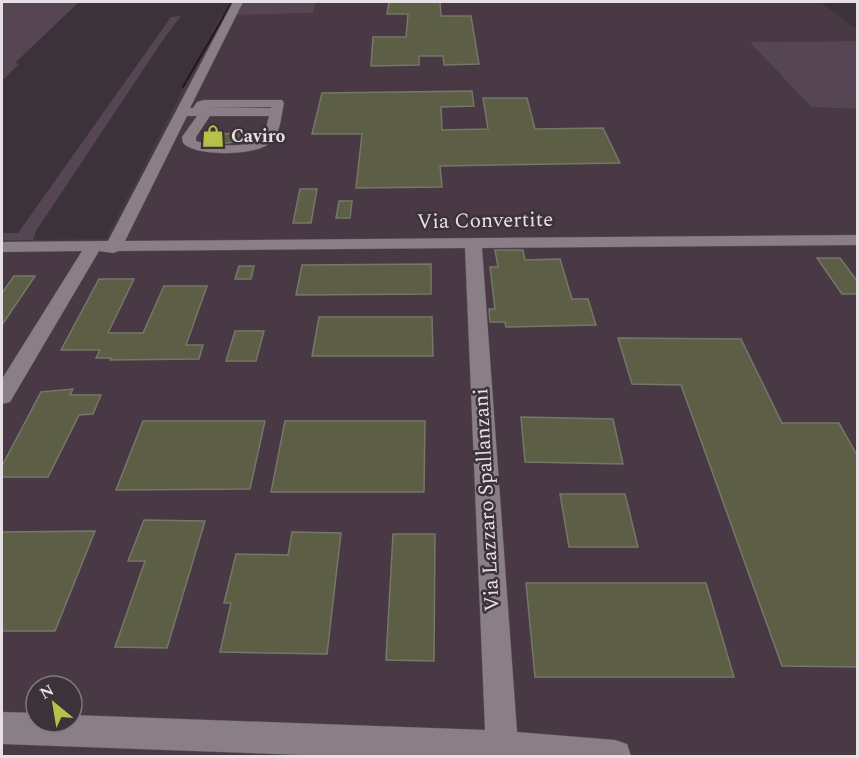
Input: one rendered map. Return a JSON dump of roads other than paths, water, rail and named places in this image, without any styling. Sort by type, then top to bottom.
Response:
[{"type":"street","points":[[113,248],[238,2]]},
{"type":"street","points":[[274,102],[278,103],[276,112],[272,131],[264,142],[254,146],[224,149],[196,147],[190,143],[189,137],[202,112],[201,105],[274,102]]},
{"type":"street","points":[[181,112],[276,112]]},
{"type":"street","points":[[252,112],[248,131],[272,131]]},
{"type":"street","name":"Via Convertite","points":[[2,247],[113,248],[858,240]]},
{"type":"street","name":"Via Lazzaro Spallanzani","points":[[473,244],[501,752]]},
{"type":"street","points":[[2,396],[93,248]]},
{"type":"street","points":[[2,256],[25,256]]},
{"type":"street","points":[[2,728],[615,756]]},
{"type":"waterway","points":[[183,87],[232,2]]},
{"type":"place","name":"Caviro","points":[[213,136]]}]
